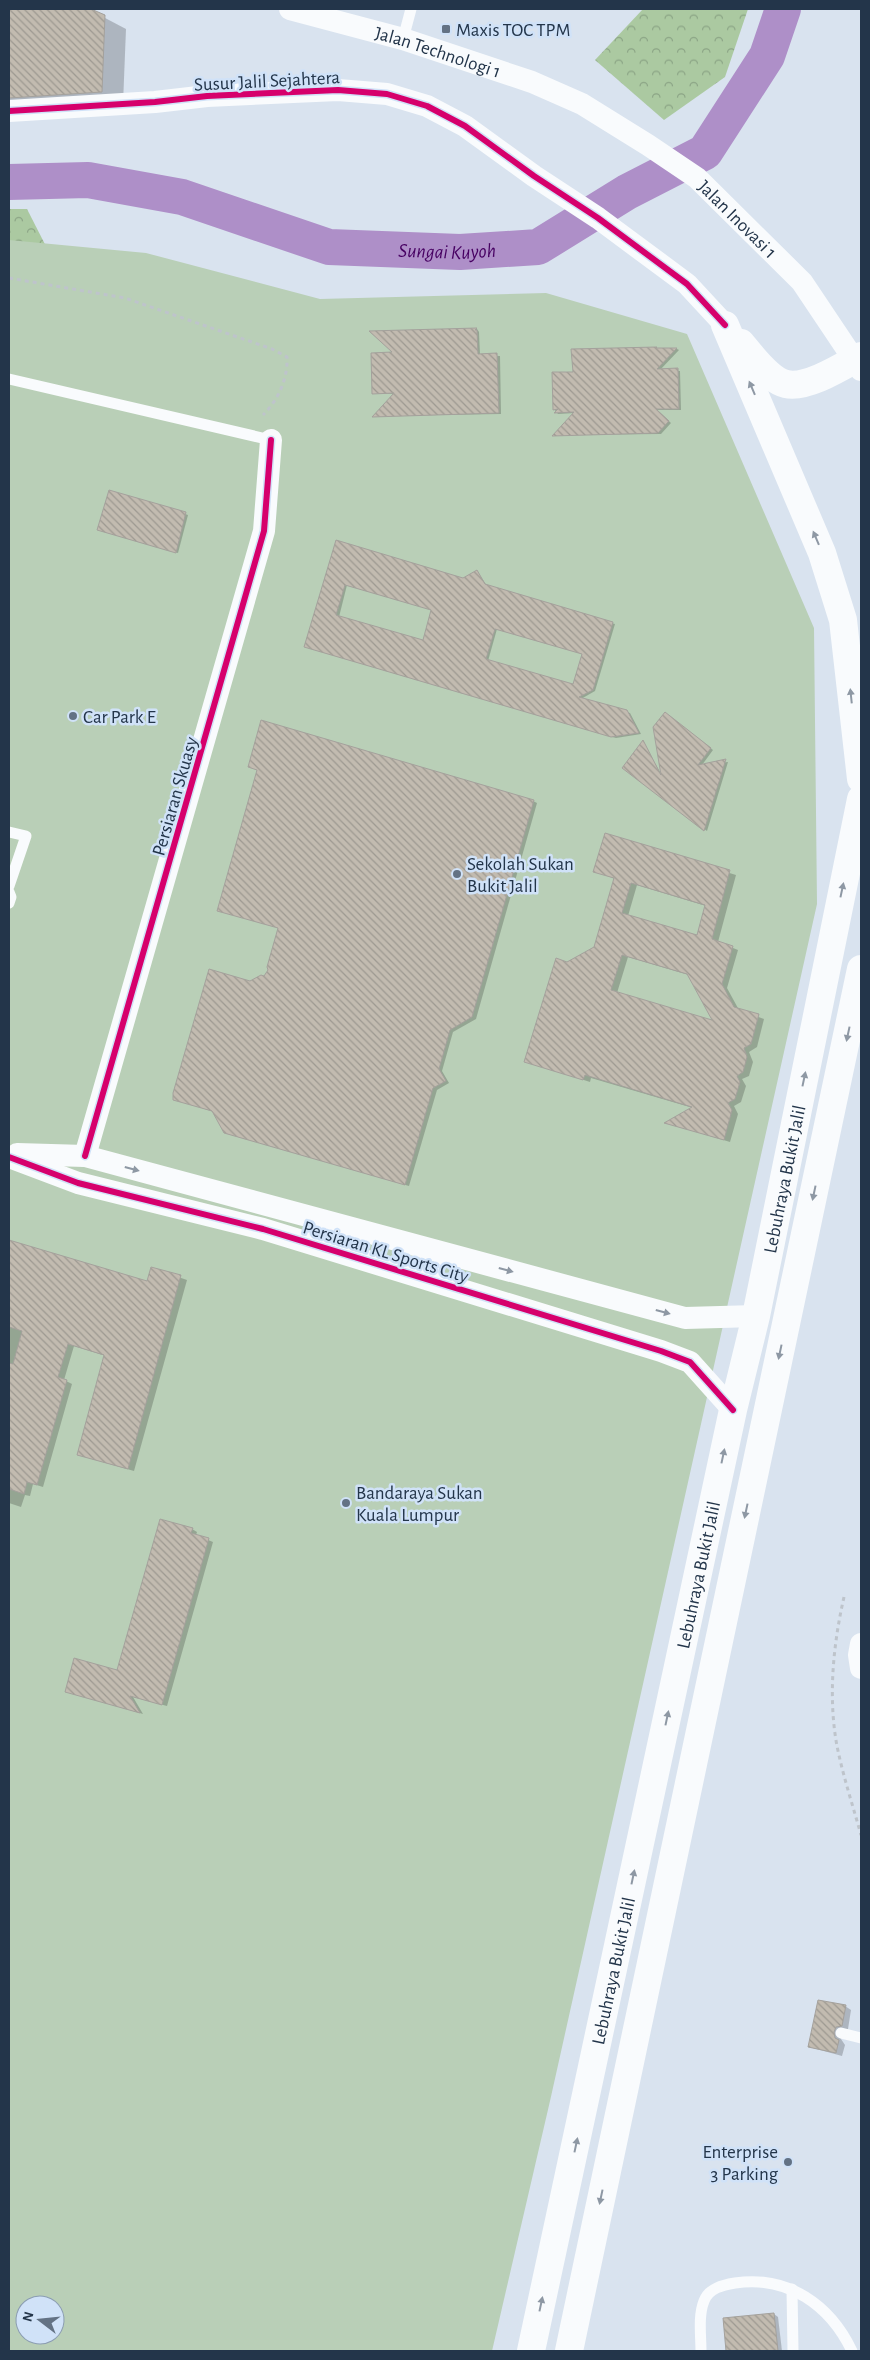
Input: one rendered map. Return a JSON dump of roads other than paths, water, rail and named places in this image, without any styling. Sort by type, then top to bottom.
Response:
[{"type":"highway","points":[[725,325],[764,370],[786,384],[806,383],[861,356]]},
{"type":"highway","points":[[725,325],[825,561],[842,620],[861,779]]},
{"type":"highway","name":"Lebuhraya Bukit Jalil","points":[[531,2351],[733,1410],[756,1316],[861,799]]},
{"type":"highway","name":"Lebuhraya Bukit Jalil","points":[[568,2351],[861,969]]},
{"type":"street","name":"Jalan Technologi 1","points":[[290,9],[403,39],[532,82],[582,104]]},
{"type":"street","name":"Susur Jalil Sejahtera","points":[[9,111],[155,102],[207,96],[329,90],[387,94],[427,106],[465,126],[534,176],[598,218],[687,284],[725,325]]},
{"type":"street","name":"Jalan Inovasi 1","points":[[582,104],[697,178],[802,282],[861,370]]},
{"type":"street","name":"Persiaran Skuasy","points":[[81,1169],[264,531],[271,440]]},
{"type":"street","name":"Persiaran KL Sports City","points":[[9,1153],[442,1253],[686,1318],[756,1316]]},
{"type":"street","name":"Persiaran KL Sports City","points":[[9,1158],[81,1169],[263,1229],[661,1351],[690,1362],[733,1410]]},
{"type":"lane","points":[[403,39],[412,9]]},
{"type":"lane","points":[[9,379],[271,440]]},
{"type":"lane","points":[[9,832],[26,836],[9,886]]},
{"type":"lane","points":[[9,892],[9,903]]},
{"type":"lane","points":[[434,1282],[442,1253]]},
{"type":"lane","points":[[840,2032],[861,2038]]},
{"type":"lane","points":[[701,2351],[704,2301],[714,2289],[748,2281],[779,2284],[815,2302],[827,2313],[852,2351]]},
{"type":"lane","points":[[792,2289],[794,2351]]},
{"type":"waterway","name":"Sungai Kuyoh","points":[[9,182],[88,180],[182,197],[329,247],[460,252],[538,247],[627,192],[705,152],[767,56],[783,9]]},
{"type":"place","name":"Maxis TOC TPM","points":[[446,29]]},
{"type":"place","name":"Car Park E","points":[[73,716]]},
{"type":"place","name":"Sekolah Sukan Bukit Jalil","points":[[457,874]]},
{"type":"place","name":"Bandaraya Sukan Kuala Lumpur","points":[[346,1503]]},
{"type":"place","name":"Enterprise 3 Parking","points":[[788,2162]]}]
